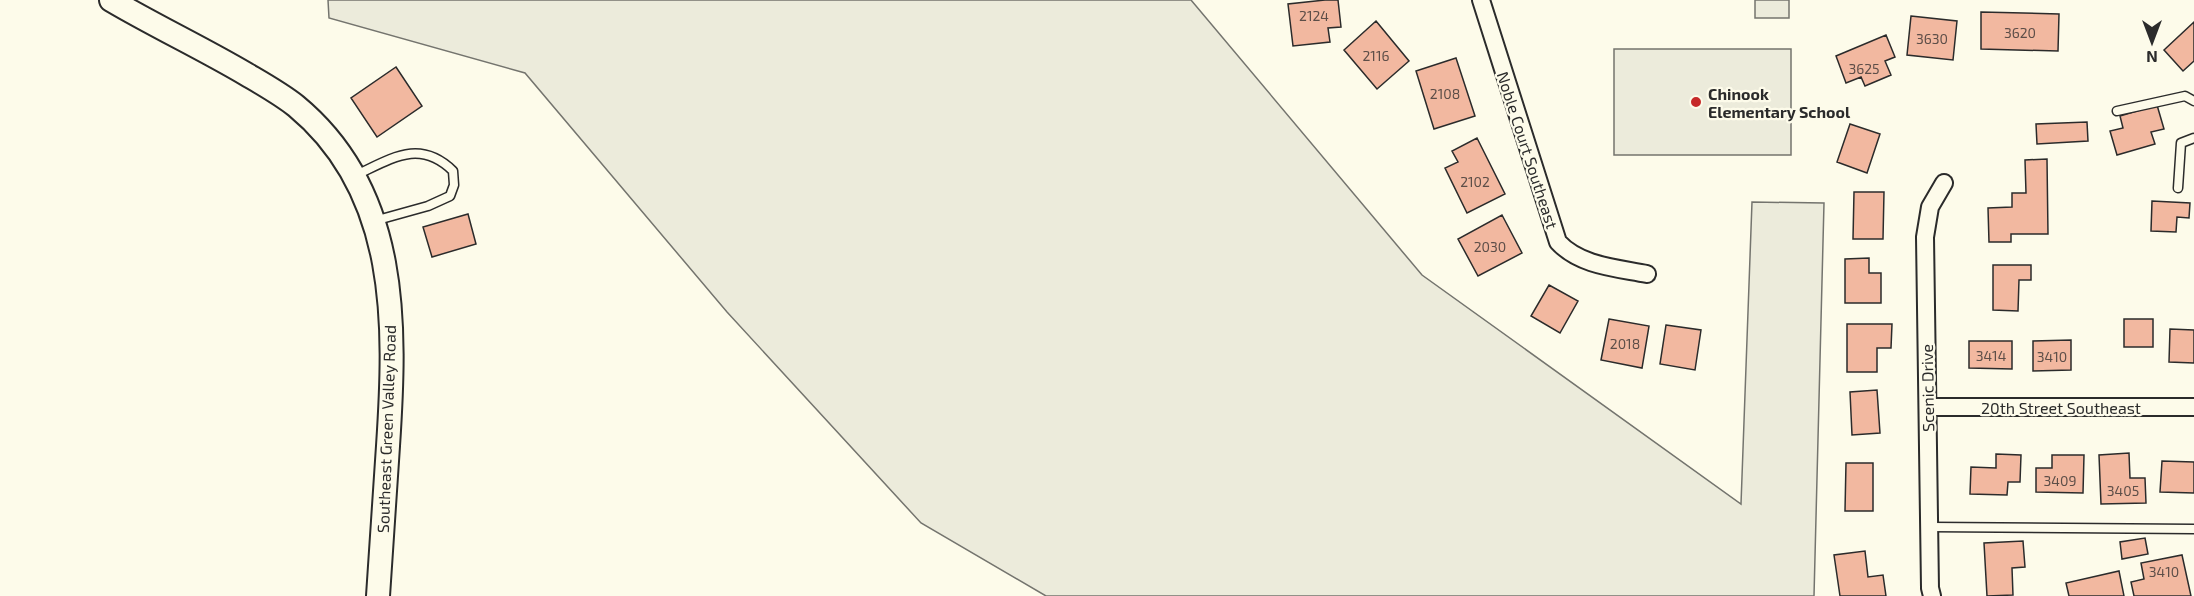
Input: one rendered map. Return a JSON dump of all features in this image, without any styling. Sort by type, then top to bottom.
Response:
[{"type":"street","name":"Southeast Green Valley Road","points":[[111,0],[286,98],[330,141],[354,176],[374,221],[382,248],[392,334],[390,416],[378,596]]},
{"type":"street","name":"Noble Court Southeast","points":[[1481,0],[1558,242],[1567,252],[1584,260],[1647,274]]},
{"type":"street","name":"Scenic Drive","points":[[1932,596],[1925,237],[1930,207],[1944,183]]},
{"type":"street","name":"20th Street Southeast","points":[[1928,407],[2194,406]]},
{"type":"lane","points":[[2117,111],[2185,96],[2194,100]]},
{"type":"lane","points":[[2178,188],[2181,143],[2194,138]]},
{"type":"lane","points":[[354,176],[402,154],[422,152],[441,160],[453,171],[454,185],[450,196],[428,206],[374,221]]},
{"type":"lane","points":[[1930,527],[2194,529]]},
{"type":"shaded area","points":[[328,0],[1191,0],[1422,275],[1741,504],[1752,202],[1824,203],[1814,596],[1046,596],[921,523],[727,312],[525,73],[329,18]]},
{"type":"shaded area","points":[[1755,0],[1789,0],[1789,18],[1755,18]]},
{"type":"shaded area","points":[[1614,49],[1791,49],[1791,155],[1614,155]]},
{"type":"building","points":[[1338,0],[1341,27],[1328,28],[1330,42],[1293,46],[1288,4]]},
{"type":"building","points":[[1981,12],[2059,14],[2058,51],[1981,49]]},
{"type":"building","points":[[1911,16],[1957,21],[1953,60],[1907,55]]},
{"type":"building","points":[[1376,21],[1409,61],[1377,89],[1344,50]]},
{"type":"building","points":[[2194,22],[2194,61],[2183,71],[2164,50]]},
{"type":"building","points":[[1886,35],[1895,57],[1885,61],[1891,75],[1865,86],[1861,77],[1846,83],[1836,56]]},
{"type":"building","points":[[1456,58],[1475,116],[1434,129],[1416,71]]},
{"type":"building","points":[[396,67],[422,106],[377,137],[351,98]]},
{"type":"building","points":[[2157,105],[2164,129],[2151,132],[2155,144],[2117,155],[2110,131],[2123,128],[2120,116]]},
{"type":"building","points":[[2087,122],[2088,141],[2037,144],[2036,124]]},
{"type":"building","points":[[1850,124],[1880,134],[1867,173],[1837,162]]},
{"type":"building","points":[[1477,138],[1505,194],[1467,213],[1445,168],[1458,162],[1452,151]]},
{"type":"building","points":[[2047,159],[2048,234],[2011,234],[2011,242],[1989,242],[1988,208],[2012,207],[2012,193],[2026,193],[2025,160]]},
{"type":"building","points":[[1854,192],[1884,192],[1883,239],[1853,239]]},
{"type":"building","points":[[2152,201],[2190,203],[2189,218],[2177,217],[2176,232],[2151,231]]},
{"type":"building","points":[[468,214],[476,244],[432,257],[423,227]]},
{"type":"building","points":[[1502,215],[1522,253],[1478,276],[1458,239]]},
{"type":"building","points":[[1869,258],[1869,273],[1881,273],[1881,303],[1845,303],[1845,259]]},
{"type":"building","points":[[1993,265],[2031,265],[2031,280],[2019,280],[2018,311],[1993,310]]},
{"type":"building","points":[[1549,285],[1578,301],[1560,333],[1531,316]]},
{"type":"building","points":[[1609,319],[1649,326],[1642,368],[1601,360]]},
{"type":"building","points":[[2124,319],[2153,319],[2153,347],[2124,347]]},
{"type":"building","points":[[1847,324],[1892,324],[1891,348],[1877,348],[1877,372],[1847,372]]},
{"type":"building","points":[[1666,325],[1701,330],[1695,370],[1660,364]]},
{"type":"building","points":[[2170,329],[2194,330],[2194,363],[2169,362]]},
{"type":"building","points":[[2071,340],[2071,370],[2033,371],[2033,341]]},
{"type":"building","points":[[1969,341],[2012,341],[2012,369],[1969,368]]},
{"type":"building","points":[[1877,390],[1880,433],[1852,435],[1850,392]]},
{"type":"building","points":[[2129,453],[2130,478],[2145,478],[2146,503],[2101,504],[2099,455]]},
{"type":"building","points":[[1996,454],[2021,455],[2020,482],[2008,482],[2007,495],[1970,494],[1971,467],[1996,468]]},
{"type":"building","points":[[2052,455],[2084,455],[2083,493],[2036,492],[2036,468],[2052,468]]},
{"type":"building","points":[[2162,461],[2194,462],[2194,493],[2160,492]]},
{"type":"building","points":[[1846,463],[1873,463],[1873,511],[1845,511]]},
{"type":"building","points":[[2145,538],[2148,554],[2122,559],[2120,542]]},
{"type":"building","points":[[2023,541],[2025,567],[2012,568],[2013,595],[1987,596],[1984,543]]},
{"type":"building","points":[[1865,551],[1868,577],[1883,575],[1886,596],[1840,596],[1834,555]]},
{"type":"building","points":[[2182,555],[2191,596],[2134,596],[2131,582],[2144,579],[2141,563]]},
{"type":"building","points":[[2119,571],[2124,596],[2069,596],[2066,583]]},
{"type":"place","name":"Chinook Elementary School","points":[[1696,102]]}]
